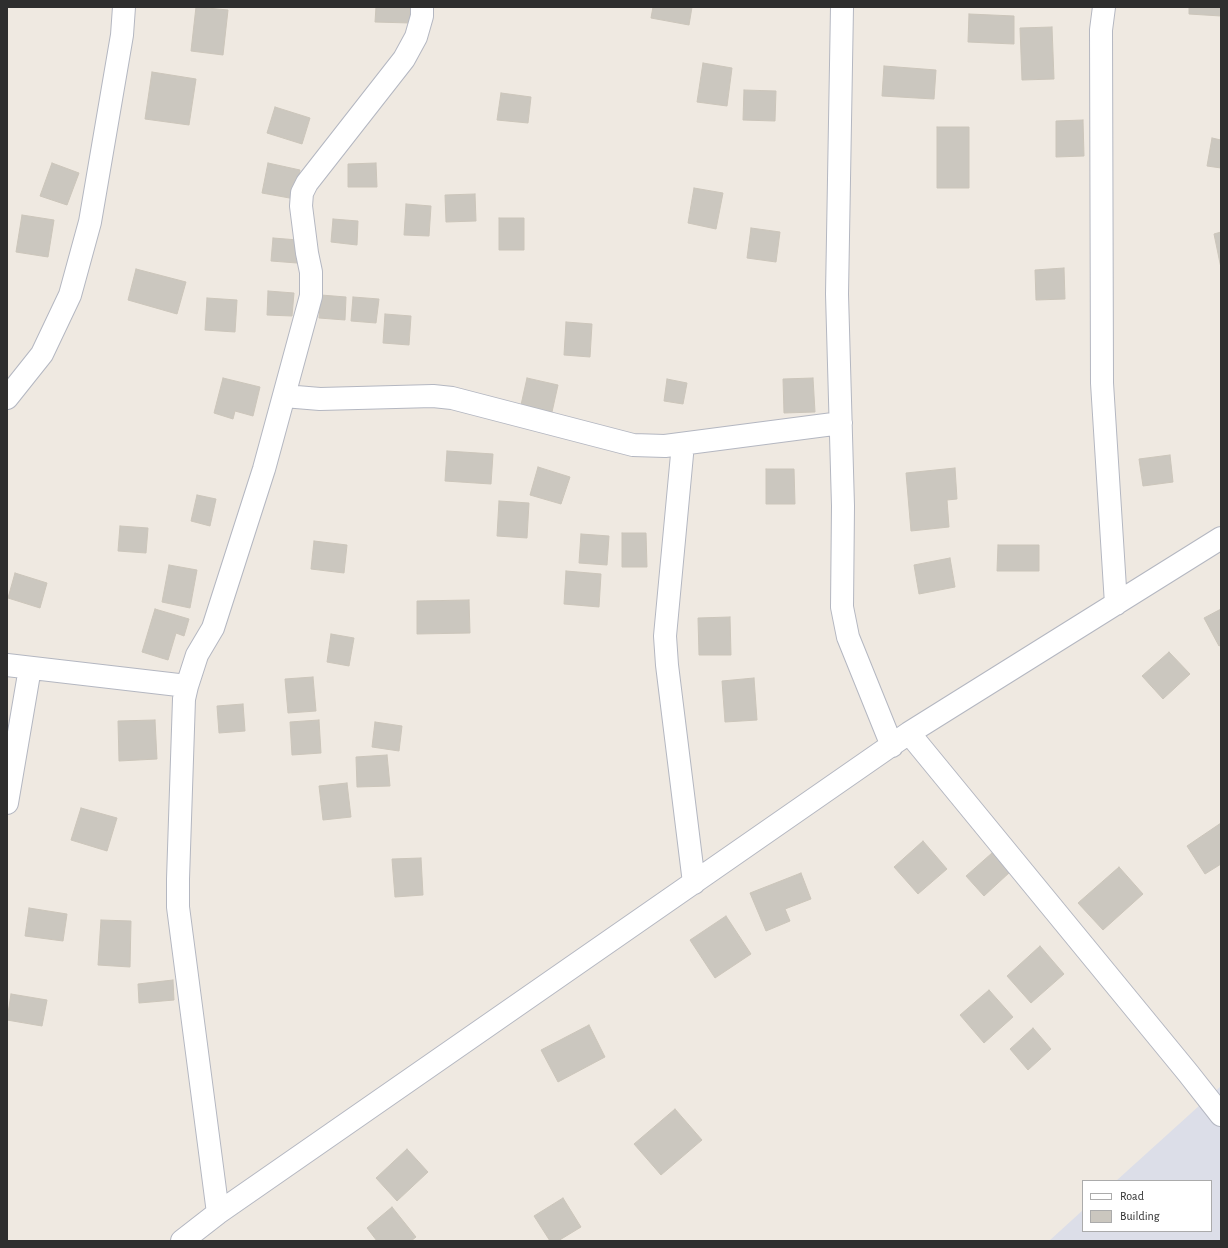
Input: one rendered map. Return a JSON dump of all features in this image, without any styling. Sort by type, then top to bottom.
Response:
[{"type":"street","points":[[7,398],[42,354],[70,295],[90,222],[122,35],[124,7]]},
{"type":"street","points":[[218,1213],[178,907],[184,699],[197,655],[213,628],[264,469],[310,296],[311,272],[301,206],[302,193],[307,183],[404,59],[416,36],[422,16],[422,7]]},
{"type":"street","points":[[842,7],[837,294],[843,506],[842,607],[848,636],[892,746]]},
{"type":"street","points":[[1104,7],[1101,30],[1102,383],[1116,604]]},
{"type":"street","points":[[284,396],[320,399],[433,396],[452,398],[633,445],[665,446],[840,423]]},
{"type":"street","points":[[683,444],[665,636],[667,665],[694,883]]},
{"type":"street","points":[[182,1241],[218,1213],[910,733],[1221,538]]},
{"type":"street","points":[[7,665],[187,686]]},
{"type":"street","points":[[7,803],[30,668]]},
{"type":"street","points":[[910,733],[1221,1115]]},
{"type":"shaded area","points":[[1221,1086],[1221,1241],[1049,1241],[1082,1211],[1082,1232],[1212,1232],[1212,1180],[1117,1180]]},
{"type":"building","points":[[196,7],[228,10],[223,55],[191,51]]},
{"type":"building","points":[[376,7],[410,7],[410,23],[375,22]]},
{"type":"building","points":[[653,7],[692,7],[689,25],[651,18]]},
{"type":"building","points":[[1189,7],[1221,7],[1221,16],[1189,14]]},
{"type":"building","points":[[969,14],[1014,16],[1014,44],[968,42]]},
{"type":"building","points":[[1052,27],[1054,79],[1022,80],[1020,28]]},
{"type":"building","points":[[703,63],[732,68],[727,106],[697,102]]},
{"type":"building","points":[[884,66],[936,70],[934,99],[882,96]]},
{"type":"building","points":[[152,72],[196,79],[189,125],[145,119]]},
{"type":"building","points":[[744,90],[776,91],[775,121],[743,120]]},
{"type":"building","points":[[501,93],[531,97],[528,123],[497,120]]},
{"type":"building","points":[[275,107],[310,118],[302,144],[267,133]]},
{"type":"building","points":[[1083,120],[1084,156],[1056,157],[1056,121]]},
{"type":"building","points":[[937,127],[969,127],[969,188],[937,188]]},
{"type":"building","points":[[1212,138],[1221,140],[1221,168],[1207,166]]},
{"type":"building","points":[[52,163],[79,173],[67,205],[40,196]]},
{"type":"building","points":[[268,163],[300,170],[295,199],[262,193]]},
{"type":"building","points":[[376,163],[377,187],[348,187],[348,164]]},
{"type":"building","points":[[694,188],[723,193],[716,229],[688,223]]},
{"type":"building","points":[[475,194],[476,221],[446,222],[445,195]]},
{"type":"building","points":[[406,204],[431,206],[429,236],[404,235]]},
{"type":"building","points":[[22,215],[54,220],[48,257],[16,252]]},
{"type":"building","points":[[499,218],[524,218],[524,250],[499,250]]},
{"type":"building","points":[[333,219],[358,221],[357,245],[331,242]]},
{"type":"building","points":[[751,228],[780,232],[776,262],[747,258]]},
{"type":"building","points":[[1221,232],[1221,268],[1214,234]]},
{"type":"building","points":[[273,238],[298,240],[297,263],[271,261]]},
{"type":"building","points":[[1064,268],[1065,299],[1036,300],[1035,270]]},
{"type":"building","points":[[136,269],[186,282],[177,314],[128,300]]},
{"type":"building","points":[[268,291],[294,293],[292,316],[267,315]]},
{"type":"building","points":[[321,295],[346,297],[345,320],[319,318]]},
{"type":"building","points":[[353,297],[379,299],[376,323],[351,321]]},
{"type":"building","points":[[207,298],[237,300],[235,332],[205,330]]},
{"type":"building","points":[[385,314],[411,316],[409,345],[383,343]]},
{"type":"building","points":[[566,322],[592,324],[590,357],[564,355]]},
{"type":"building","points":[[223,378],[260,387],[253,416],[235,411],[233,419],[214,413]]},
{"type":"building","points":[[527,378],[558,385],[552,412],[521,405]]},
{"type":"building","points":[[813,378],[815,412],[784,413],[783,379]]},
{"type":"building","points":[[667,379],[687,383],[683,404],[664,401]]},
{"type":"building","points":[[447,451],[493,454],[491,484],[445,481]]},
{"type":"building","points":[[1170,455],[1173,482],[1143,486],[1139,459]]},
{"type":"building","points":[[538,467],[570,477],[561,504],[530,495]]},
{"type":"building","points":[[955,468],[957,499],[947,500],[949,527],[911,531],[906,473]]},
{"type":"building","points":[[766,469],[794,469],[795,504],[766,504]]},
{"type":"building","points":[[197,495],[216,499],[210,526],[191,521]]},
{"type":"building","points":[[499,501],[529,503],[527,538],[497,536]]},
{"type":"building","points":[[120,526],[148,528],[146,553],[118,551]]},
{"type":"building","points":[[622,533],[646,533],[647,567],[622,567]]},
{"type":"building","points":[[581,534],[609,536],[607,565],[579,563]]},
{"type":"building","points":[[314,541],[347,545],[344,573],[311,569]]},
{"type":"building","points":[[998,545],[1039,545],[1039,571],[997,571]]},
{"type":"building","points":[[950,558],[955,587],[919,594],[914,565]]},
{"type":"building","points":[[169,565],[197,570],[190,608],[162,602]]},
{"type":"building","points":[[566,571],[601,574],[599,607],[564,604]]},
{"type":"building","points":[[15,573],[47,583],[40,608],[8,598]]},
{"type":"building","points":[[469,600],[470,633],[417,634],[417,601]]},
{"type":"building","points":[[155,609],[189,619],[184,636],[176,633],[168,660],[142,652]]},
{"type":"building","points":[[1221,609],[1221,645],[1219,646],[1204,618]]},
{"type":"building","points":[[730,617],[731,655],[699,655],[698,618]]},
{"type":"building","points":[[331,634],[354,638],[349,666],[327,662]]},
{"type":"building","points":[[1169,652],[1190,674],[1163,699],[1142,676]]},
{"type":"building","points":[[313,677],[316,711],[288,713],[285,679]]},
{"type":"building","points":[[754,678],[757,720],[725,722],[722,681]]},
{"type":"building","points":[[243,704],[245,731],[219,733],[217,706]]},
{"type":"building","points":[[155,720],[157,759],[119,761],[118,721]]},
{"type":"building","points":[[319,720],[321,753],[292,755],[290,722]]},
{"type":"building","points":[[375,722],[402,726],[399,751],[372,747]]},
{"type":"building","points":[[387,755],[390,786],[357,787],[356,757]]},
{"type":"building","points":[[347,783],[351,817],[323,820],[319,786]]},
{"type":"building","points":[[81,808],[117,818],[107,851],[71,840]]},
{"type":"building","points":[[1221,823],[1221,864],[1205,874],[1187,846]]},
{"type":"building","points":[[923,841],[947,869],[918,894],[894,867]]},
{"type":"building","points":[[992,853],[1010,872],[984,896],[966,876]]},
{"type":"building","points":[[421,858],[423,895],[395,897],[392,859]]},
{"type":"building","points":[[1119,867],[1143,894],[1103,930],[1078,903]]},
{"type":"building","points":[[801,873],[811,899],[785,909],[790,921],[766,931],[750,893]]},
{"type":"building","points":[[29,908],[67,914],[63,941],[25,936]]},
{"type":"building","points":[[726,916],[751,954],[715,978],[690,940]]},
{"type":"building","points":[[101,920],[131,921],[130,967],[98,965]]},
{"type":"building","points":[[1040,946],[1064,974],[1031,1003],[1007,976]]},
{"type":"building","points":[[173,980],[174,1000],[139,1003],[138,984]]},
{"type":"building","points":[[989,990],[1013,1017],[984,1043],[960,1015]]},
{"type":"building","points":[[11,994],[47,1000],[42,1026],[7,1020]]},
{"type":"building","points":[[589,1025],[605,1057],[558,1082],[541,1050]]},
{"type":"building","points":[[1033,1028],[1051,1049],[1028,1070],[1010,1049]]},
{"type":"building","points":[[675,1109],[702,1140],[661,1175],[634,1144]]},
{"type":"building","points":[[407,1149],[428,1172],[397,1201],[376,1178]]},
{"type":"building","points":[[563,1198],[581,1227],[558,1241],[550,1241],[534,1216]]},
{"type":"building","points":[[392,1207],[416,1237],[411,1241],[377,1241],[367,1228]]}]
